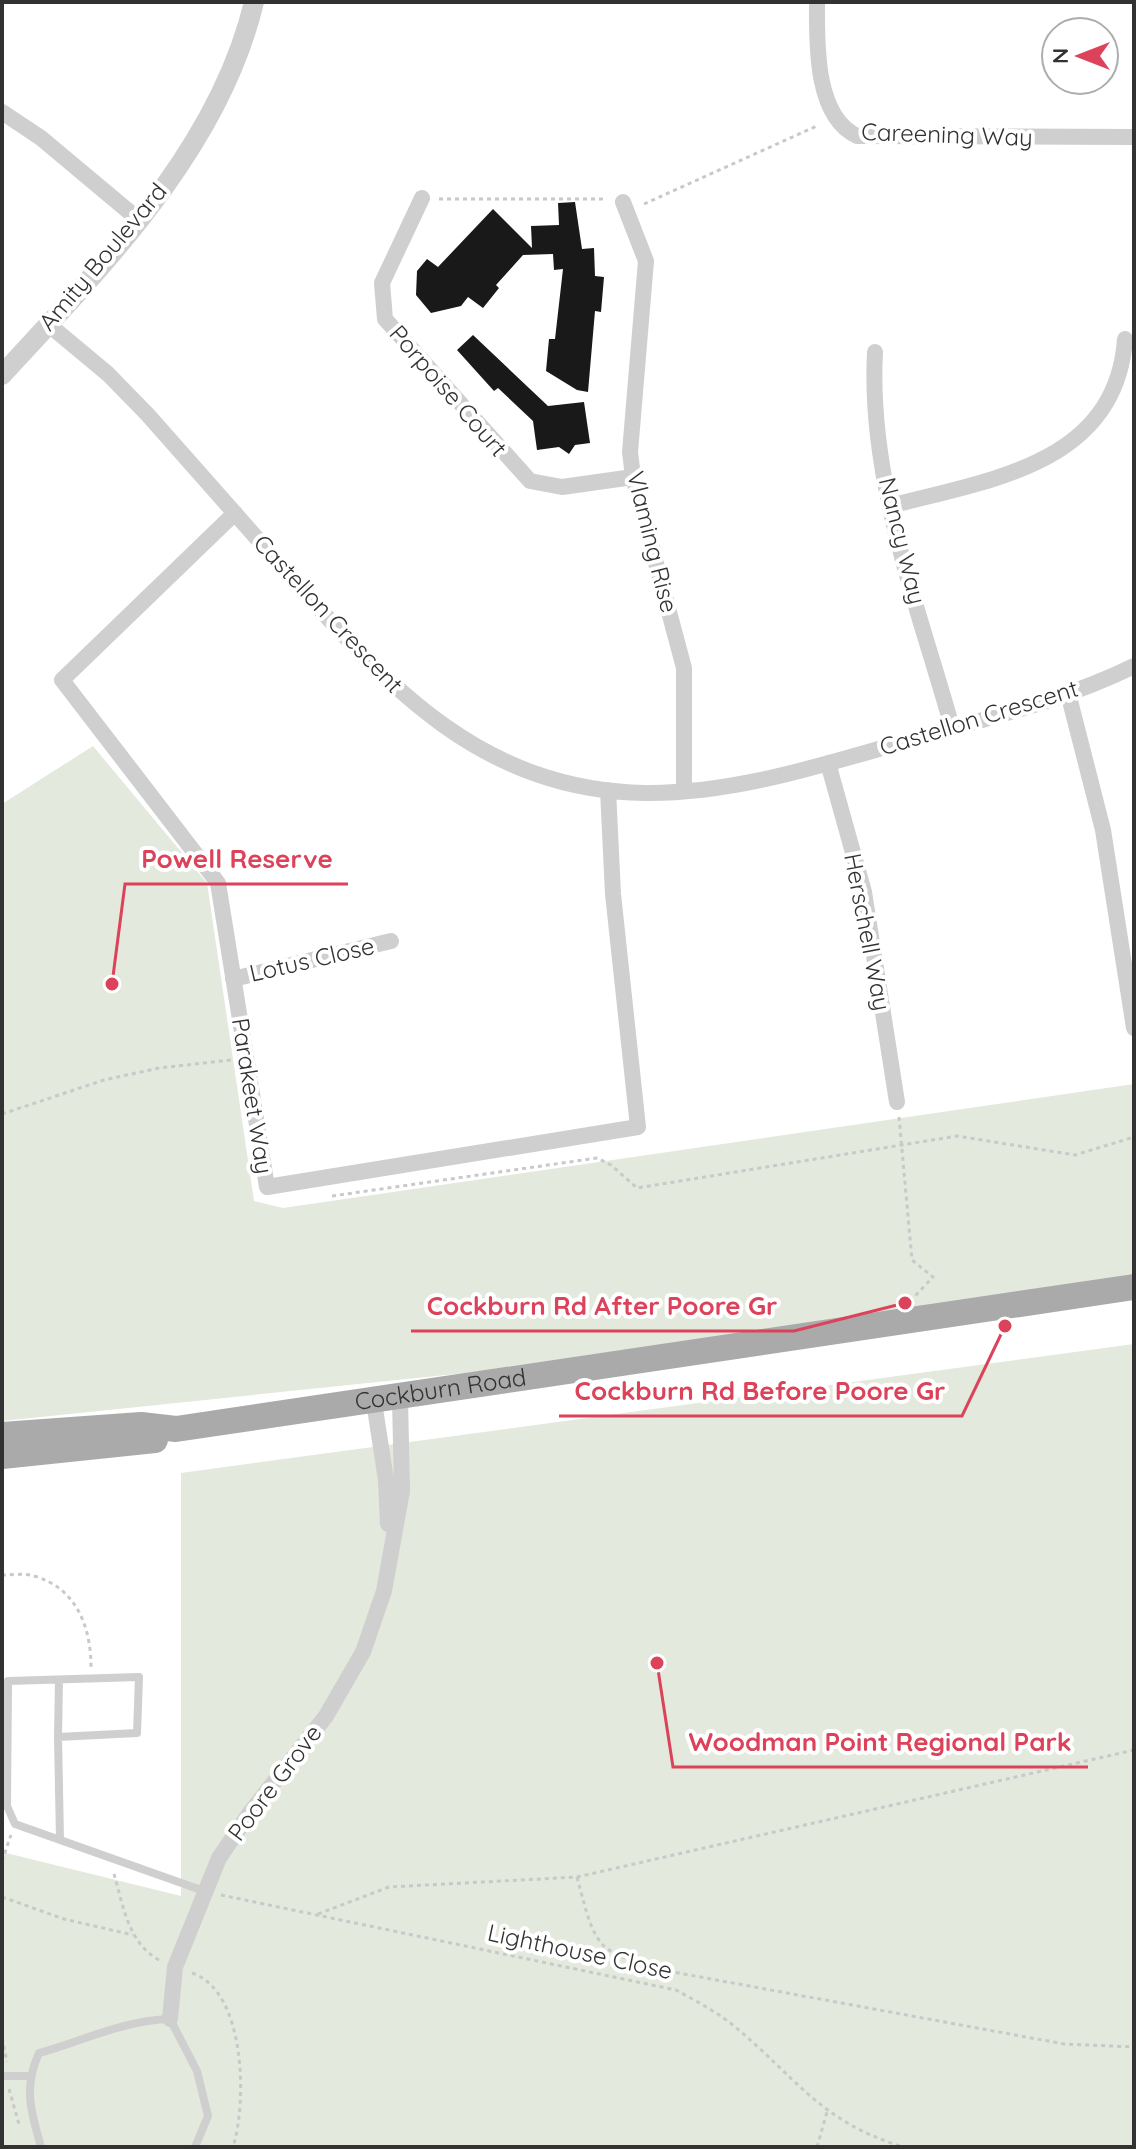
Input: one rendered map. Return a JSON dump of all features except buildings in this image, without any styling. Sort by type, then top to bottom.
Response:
[{"type":"main road","name":"Cockburn Road","points":[[2,1435],[141,1425],[176,1429],[1134,1287]]},
{"type":"main road","name":"Cockburn Road","points":[[2,1456],[149,1441],[176,1429]]},
{"type":"street","name":"Amity Boulevard","points":[[2,375],[139,220],[204,123],[237,51],[254,2]]},
{"type":"street","name":"Careening Way","points":[[817,2],[817,53],[822,82],[840,122],[857,136],[1134,137]]},
{"type":"street","points":[[2,112],[41,138],[139,220]]},
{"type":"street","name":"Porpoise Court","points":[[422,198],[382,283],[385,319],[530,481],[562,487],[633,477]]},
{"type":"street","name":"Vlaming Rise","points":[[623,202],[646,261],[630,452],[633,477],[684,668],[684,791]]},
{"type":"street","name":"Castellon Crescent","points":[[48,324],[138,404],[337,628],[414,705],[511,764],[567,783],[608,790],[684,791],[745,783],[828,763],[1068,693],[1134,666]]},
{"type":"street","points":[[890,506],[1021,472],[1068,446],[1104,409],[1123,364],[1125,339]]},
{"type":"street","name":"Nancy Way","points":[[875,352],[872,397],[890,506],[952,727]]},
{"type":"street","name":"Parakeet Way","points":[[235,513],[62,680],[218,883],[267,1187],[638,1127],[613,894],[608,790]]},
{"type":"street","points":[[1068,693],[1103,830],[1134,1028]]},
{"type":"street","name":"Herschell Way","points":[[828,763],[864,892],[897,1102]]},
{"type":"street","name":"Lotus Close","points":[[233,979],[391,941]]},
{"type":"street","name":"Poore Grove","points":[[387,1400],[386,1480],[390,1550]]},
{"type":"street","name":"Poore Grove","points":[[170,2019],[175,1967],[219,1858],[249,1814],[326,1716],[363,1652],[384,1591],[402,1491],[387,1400]]},
{"type":"lane","points":[[58,1737],[137,1733],[139,1677],[8,1681],[7,1806],[15,1824],[204,1891]]},
{"type":"lane","points":[[59,1680],[60,1840]]},
{"type":"lane","points":[[41,2147],[31,2109],[29,2076],[39,2053],[104,2035],[126,2024],[170,2019],[197,2071],[208,2116],[195,2147]]},
{"type":"lane","points":[[5,2076],[29,2076]]},
{"type":"path","points":[[645,204],[823,123]]},
{"type":"path","points":[[449,200],[601,198]]},
{"type":"path","points":[[897,1102],[912,1260],[933,1277],[916,1296],[902,1298]]},
{"type":"path","points":[[2,1575],[33,1575],[64,1591],[88,1625],[91,1679]]},
{"type":"path","points":[[318,1914],[389,1887],[577,1877],[1134,1750]]},
{"type":"path","points":[[2,1861],[15,1824]]},
{"type":"path","points":[[109,1859],[134,1936],[145,1950],[175,1967],[200,1976],[215,1988],[226,2005],[234,2031],[240,2116],[233,2147]]},
{"type":"path","points":[[577,1877],[591,1931],[615,1956],[673,1972],[1064,2044],[1134,2047]]},
{"type":"path","name":"Lighthouse Close","points":[[204,1891],[676,1990],[733,2025],[811,2100],[868,2134],[903,2147]]},
{"type":"path","points":[[2,1897],[64,1919],[134,1936]]},
{"type":"path","points":[[2,2038],[5,2076],[22,2132]]},
{"type":"path","points":[[817,2147],[827,2111]]},
{"type":"shaded area","points":[[93,746],[207,883],[254,1201],[283,1208],[1134,1084],[1134,1276],[465,1373],[2,1421],[2,804]]},
{"type":"shaded area","points":[[1134,1344],[1134,2147],[2,2147],[2,1852],[181,1896],[181,1473]]},
{"type":"place","name":"Powell Reserve","points":[[112,984]]},
{"type":"place","name":"Cockburn Rd After Poore Gr","points":[[905,1303]]},
{"type":"place","name":"Cockburn Rd Before Poore Gr","points":[[1005,1326]]},
{"type":"place","name":"Woodman Point Regional Park","points":[[657,1663]]}]
